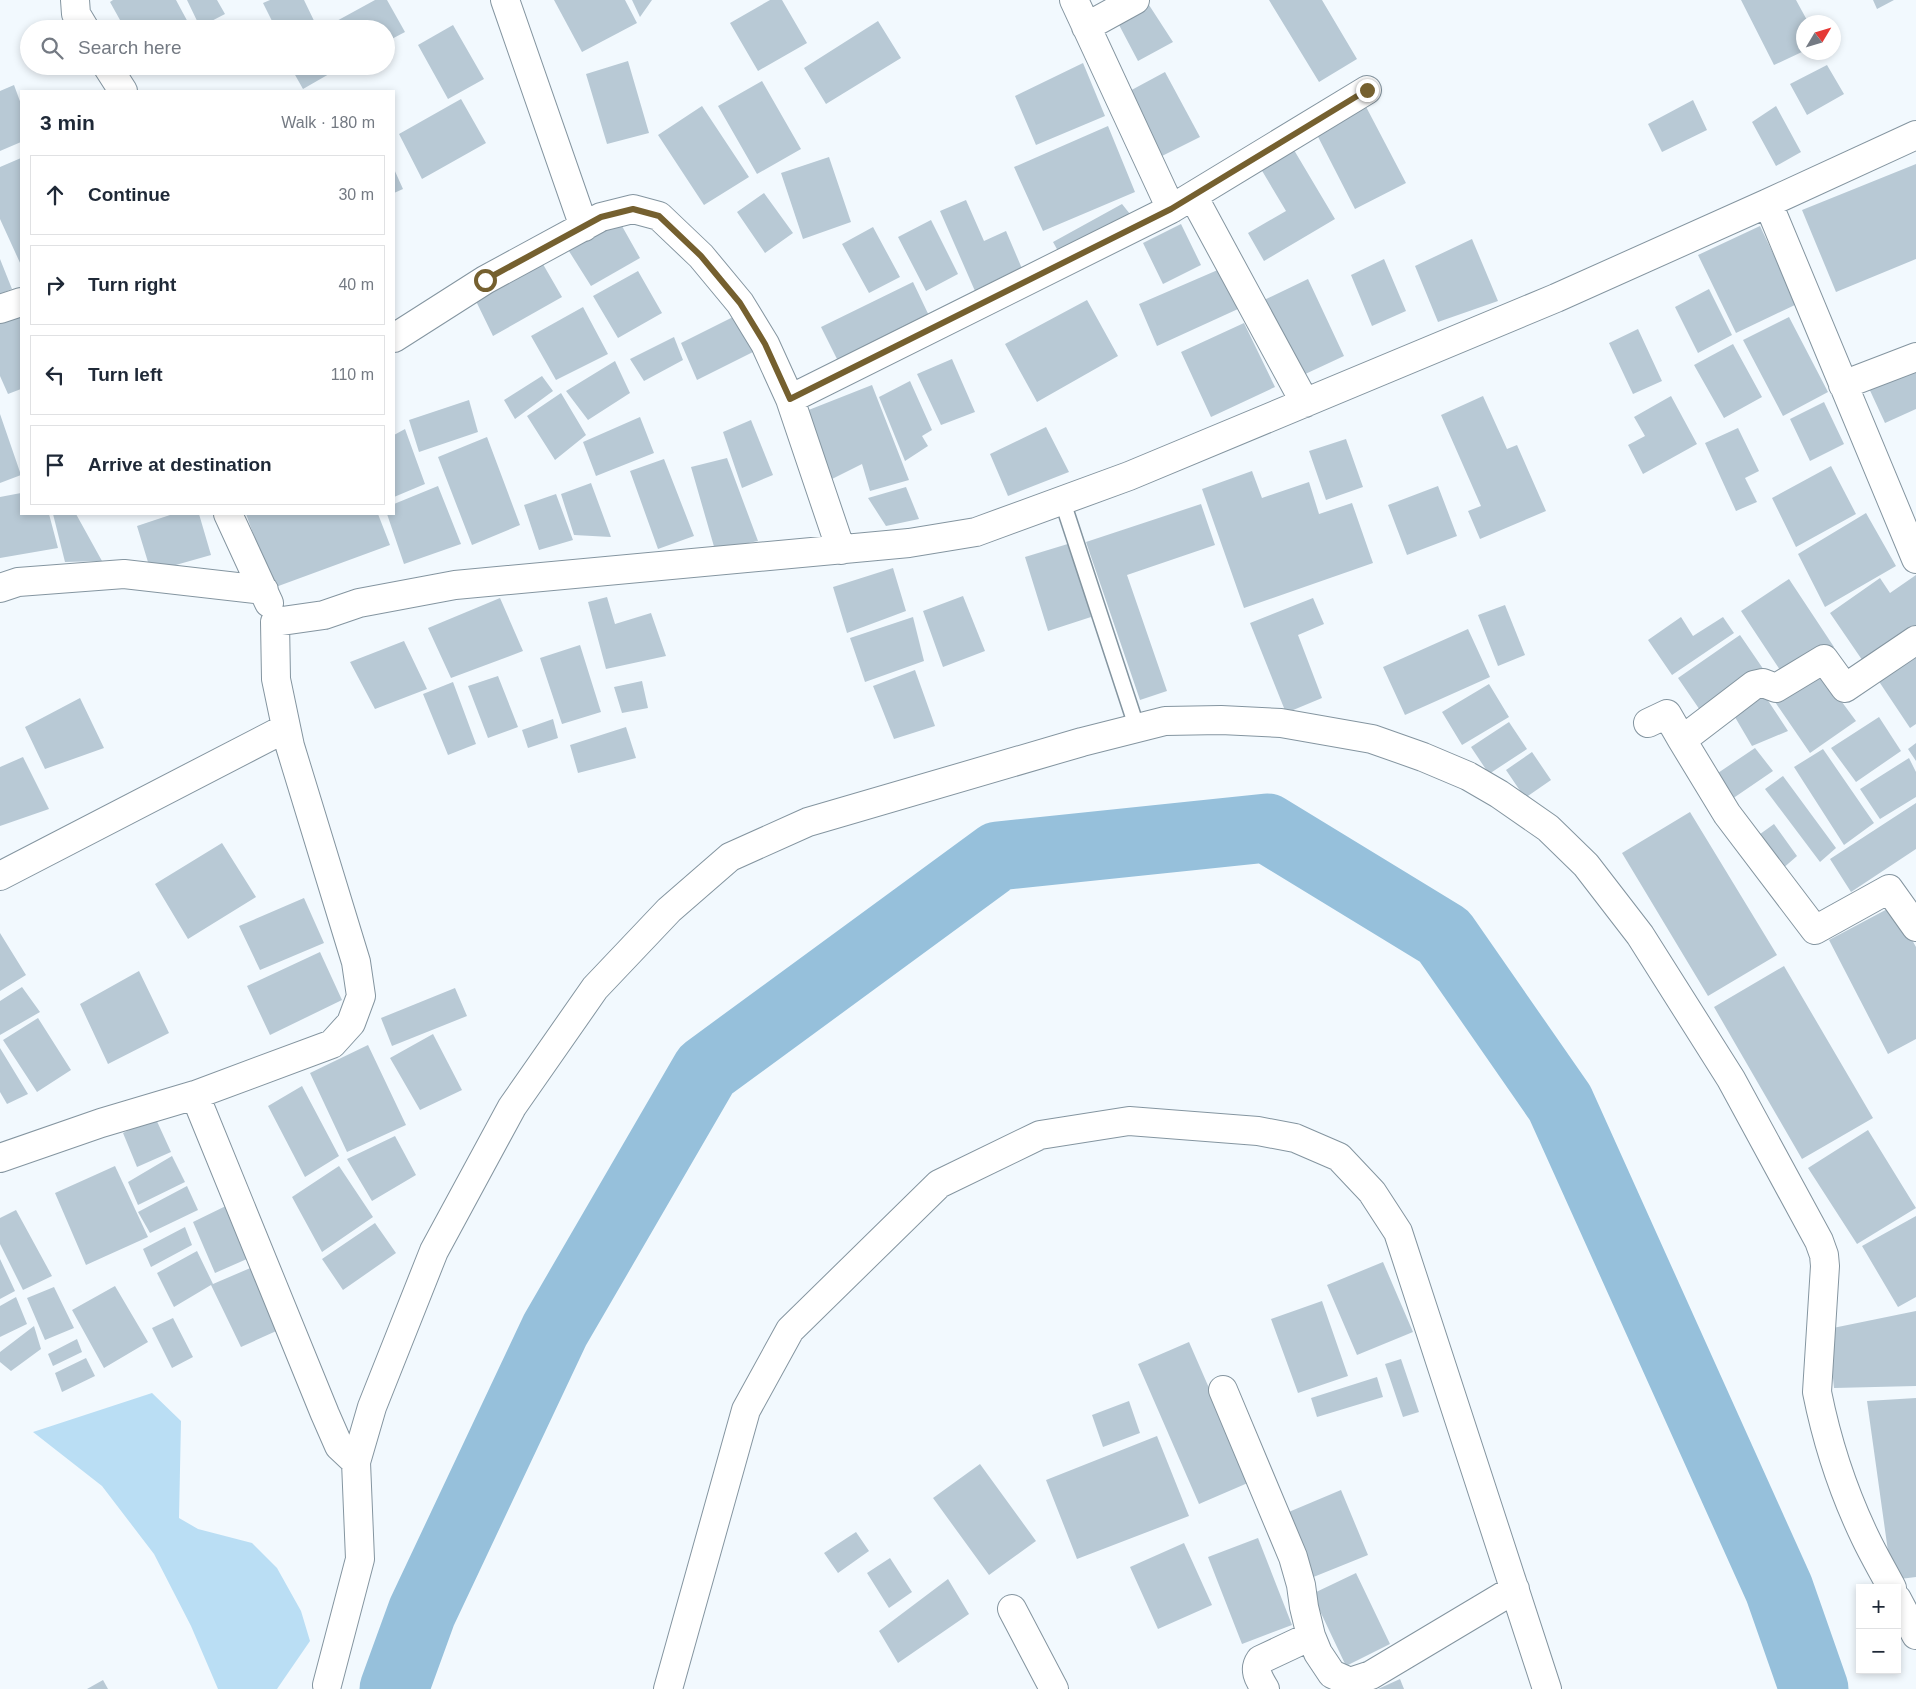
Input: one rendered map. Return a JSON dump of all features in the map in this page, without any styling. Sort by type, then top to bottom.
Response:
[{"type":"street","points":[[75,0],[76,14],[80,20]]},
{"type":"street","points":[[505,0],[584,227]]},
{"type":"street","points":[[1074,0],[1086,27],[1182,202],[1305,403]]},
{"type":"street","points":[[1086,27],[1135,0]]},
{"type":"street","points":[[113,75],[122,90]]},
{"type":"street","points":[[790,399],[1182,202],[1367,90]]},
{"type":"street","points":[[275,622],[324,615],[359,603],[455,585],[841,550],[909,543],[976,532],[1129,476],[1556,298],[1916,135]]},
{"type":"street","points":[[1768,203],[1916,559]]},
{"type":"street","points":[[395,337],[485,280],[601,217],[633,209],[659,216],[701,256],[740,303],[765,344],[790,399],[841,550]]},
{"type":"street","points":[[0,309],[20,302]]},
{"type":"street","points":[[1843,385],[1916,357]]},
{"type":"street","points":[[0,1158],[101,1123],[195,1095],[332,1044],[351,1022],[361,996],[356,962],[290,746],[276,679],[275,622],[264,590],[228,515]]},
{"type":"street","points":[[0,588],[18,582],[124,574],[264,590]]},
{"type":"street","points":[[1682,740],[1754,685],[1763,683],[1776,688],[1824,659],[1845,688],[1916,640]]},
{"type":"street","points":[[1648,723],[1667,714],[1727,814],[1815,930],[1889,889],[1916,927]]},
{"type":"street","points":[[327,1685],[360,1559],[356,1462],[372,1407],[434,1251],[512,1106],[595,988],[670,910],[730,857],[808,822],[1008,763],[1165,721],[1230,720],[1281,723],[1372,740],[1423,757],[1459,772],[1499,794],[1548,828],[1586,865],[1640,935],[1731,1079],[1819,1241],[1824,1255],[1825,1266],[1817,1392],[1819,1402],[1834,1460],[1847,1496],[1866,1539],[1890,1584]]},
{"type":"street","points":[[0,876],[286,728]]},
{"type":"street","points":[[195,1095],[339,1446],[356,1462]]},
{"type":"street","points":[[668,1689],[746,1410],[790,1330],[939,1184],[1040,1135],[1129,1122],[1258,1131],[1295,1138],[1339,1157],[1372,1192],[1398,1232],[1548,1689]]},
{"type":"street","points":[[1223,1390],[1293,1557],[1301,1585],[1311,1636],[1318,1653],[1332,1674],[1350,1682],[1371,1675],[1515,1589]]},
{"type":"street","points":[[1901,1593],[1916,1594]]},
{"type":"street","points":[[1901,1607],[1916,1635]]},
{"type":"street","points":[[1012,1609],[1054,1689]]},
{"type":"street","points":[[1265,1689],[1256,1672],[1260,1660],[1311,1636]]},
{"type":"lane","points":[[1062,500],[1137,728]]},
{"type":"shaded area","points":[[152,1393],[181,1421],[179,1518],[198,1529],[252,1543],[277,1568],[301,1611],[310,1641],[277,1689],[218,1689],[191,1626],[154,1554],[102,1486],[33,1432]]},
{"type":"building","points":[[113,0],[176,0],[187,20],[120,20],[110,2]]},
{"type":"building","points":[[187,0],[217,0],[225,14],[213,20],[197,20]]},
{"type":"building","points":[[270,0],[304,0],[314,20],[272,20],[263,3]]},
{"type":"building","points":[[375,0],[387,0],[405,32],[395,37],[395,20],[338,20]]},
{"type":"building","points":[[554,0],[625,0],[637,23],[582,52]]},
{"type":"building","points":[[632,0],[652,0],[640,17]]},
{"type":"building","points":[[770,0],[782,0],[807,43],[758,71],[730,23]]},
{"type":"building","points":[[1269,0],[1322,0],[1357,59],[1319,82]]},
{"type":"building","points":[[1741,0],[1796,0],[1804,15],[1796,15],[1796,55],[1774,65]]},
{"type":"building","points":[[1873,0],[1894,0],[1877,9]]},
{"type":"building","points":[[1149,5],[1173,42],[1138,61],[1118,23]]},
{"type":"building","points":[[878,21],[901,58],[826,104],[804,68]]},
{"type":"building","points":[[453,25],[484,79],[448,99],[418,45]]},
{"type":"building","points":[[628,61],[649,133],[607,144],[586,74]]},
{"type":"building","points":[[1083,63],[1105,116],[1036,145],[1015,96]]},
{"type":"building","points":[[1827,65],[1844,94],[1807,115],[1790,84]]},
{"type":"building","points":[[1165,72],[1200,137],[1162,156],[1126,93]]},
{"type":"building","points":[[295,75],[327,75],[303,89]]},
{"type":"building","points":[[762,81],[801,149],[757,174],[718,106]]},
{"type":"building","points":[[14,85],[20,101],[20,142],[0,151],[0,91]]},
{"type":"building","points":[[461,99],[486,143],[422,179],[399,134]]},
{"type":"building","points":[[1693,100],[1707,130],[1662,152],[1648,124]]},
{"type":"building","points":[[1363,101],[1406,183],[1355,209],[1313,127]]},
{"type":"building","points":[[702,106],[749,177],[704,205],[658,135]]},
{"type":"building","points":[[1776,106],[1801,152],[1776,166],[1752,122]]},
{"type":"building","points":[[1108,126],[1135,192],[1043,231],[1014,167]]},
{"type":"building","points":[[1291,145],[1335,219],[1264,261],[1248,233],[1286,211],[1258,164]]},
{"type":"building","points":[[829,157],[851,222],[803,239],[781,173]]},
{"type":"building","points":[[20,158],[20,263],[0,219],[0,167]]},
{"type":"building","points":[[1916,164],[1916,259],[1836,292],[1802,210]]},
{"type":"building","points":[[395,171],[403,189],[395,193]]},
{"type":"building","points":[[764,193],[793,233],[765,253],[737,212]]},
{"type":"building","points":[[966,200],[984,241],[1006,231],[1023,271],[975,291],[940,211]]},
{"type":"building","points":[[1122,204],[1134,219],[1063,260],[1053,242]]},
{"type":"building","points":[[618,219],[640,258],[591,286],[567,248]]},
{"type":"building","points":[[931,220],[958,274],[926,291],[898,237]]},
{"type":"building","points":[[1181,224],[1201,265],[1163,284],[1143,243]]},
{"type":"building","points":[[1760,226],[1797,304],[1736,333],[1698,255]]},
{"type":"building","points":[[873,227],[900,277],[869,293],[842,244]]},
{"type":"building","points":[[1472,239],[1498,301],[1438,322],[1415,266]]},
{"type":"building","points":[[0,259],[12,289],[0,294]]},
{"type":"building","points":[[540,259],[562,297],[493,336],[474,297]]},
{"type":"building","points":[[1384,259],[1406,311],[1372,326],[1351,275]]},
{"type":"building","points":[[1220,269],[1238,309],[1157,346],[1139,304]]},
{"type":"building","points":[[638,271],[662,313],[618,338],[593,296]]},
{"type":"building","points":[[1308,279],[1344,356],[1301,376],[1264,300]]},
{"type":"building","points":[[913,282],[932,322],[841,367],[821,327]]},
{"type":"building","points":[[1709,289],[1732,335],[1698,353],[1675,307]]},
{"type":"building","points":[[1087,300],[1118,356],[1037,402],[1005,344]]},
{"type":"building","points":[[583,307],[608,354],[556,380],[531,336]]},
{"type":"building","points":[[20,314],[20,389],[8,394],[0,376],[0,322]]},
{"type":"building","points":[[737,315],[755,351],[697,380],[681,343]]},
{"type":"building","points":[[1789,317],[1828,392],[1783,416],[1743,340]]},
{"type":"building","points":[[1244,323],[1275,387],[1211,417],[1181,352]]},
{"type":"building","points":[[1638,329],[1662,381],[1633,394],[1609,343]]},
{"type":"building","points":[[674,337],[683,360],[644,381],[630,359]]},
{"type":"building","points":[[1733,344],[1762,397],[1724,418],[1694,365]]},
{"type":"building","points":[[952,359],[975,412],[941,425],[917,374]]},
{"type":"building","points":[[615,361],[630,393],[588,420],[566,391]]},
{"type":"building","points":[[1916,361],[1916,409],[1885,423],[1867,384]]},
{"type":"building","points":[[542,376],[553,391],[515,419],[504,400]]},
{"type":"building","points":[[910,381],[932,430],[922,436],[928,446],[905,461],[879,397]]},
{"type":"building","points":[[872,385],[909,480],[870,491],[862,464],[824,483],[801,413]]},
{"type":"building","points":[[561,393],[586,435],[555,460],[527,416]]},
{"type":"building","points":[[1483,396],[1507,449],[1517,445],[1546,511],[1480,539],[1468,511],[1481,506],[1441,415]]},
{"type":"building","points":[[1671,396],[1697,444],[1643,474],[1628,445],[1645,436],[1634,417]]},
{"type":"building","points":[[469,400],[478,432],[419,452],[409,420]]},
{"type":"building","points":[[1824,402],[1844,444],[1810,461],[1790,419]]},
{"type":"building","points":[[0,414],[20,475],[0,483]]},
{"type":"building","points":[[640,417],[654,453],[596,476],[583,442]]},
{"type":"building","points":[[751,420],[773,475],[742,488],[723,432]]},
{"type":"building","points":[[1046,427],[1069,472],[1008,496],[990,454]]},
{"type":"building","points":[[1738,428],[1759,471],[1745,478],[1757,502],[1736,511],[1705,443]]},
{"type":"building","points":[[405,429],[425,484],[395,497],[395,434]]},
{"type":"building","points":[[487,437],[520,525],[472,545],[438,457]]},
{"type":"building","points":[[1346,439],[1363,487],[1326,500],[1309,451]]},
{"type":"building","points":[[727,458],[758,541],[715,550],[691,467]]},
{"type":"building","points":[[664,459],[694,536],[658,549],[630,471]]},
{"type":"building","points":[[1831,466],[1856,514],[1796,547],[1772,498]]},
{"type":"building","points":[[1252,471],[1262,498],[1309,482],[1319,514],[1352,503],[1373,563],[1244,608],[1202,489]]},
{"type":"building","points":[[591,483],[611,537],[574,535],[561,494]]},
{"type":"building","points":[[438,486],[461,544],[404,564],[387,515],[395,515],[395,504]]},
{"type":"building","points":[[1438,486],[1457,536],[1407,555],[1388,505]]},
{"type":"building","points":[[906,487],[919,519],[886,526],[868,498]]},
{"type":"building","points":[[20,493],[20,515],[49,515],[58,548],[0,558],[0,497]]},
{"type":"building","points":[[556,494],[573,540],[539,550],[524,505]]},
{"type":"building","points":[[1201,504],[1215,545],[1127,575],[1167,691],[1140,700],[1086,542]]},
{"type":"building","points":[[1866,513],[1896,566],[1825,607],[1798,554]]},
{"type":"building","points":[[53,515],[77,515],[102,561],[65,562]]},
{"type":"building","points":[[170,515],[199,515],[211,555],[151,572],[137,526]]},
{"type":"building","points":[[246,515],[378,515],[390,545],[273,588]]},
{"type":"building","points":[[1071,543],[1091,617],[1048,631],[1025,557]]},
{"type":"building","points":[[893,568],[906,611],[847,633],[833,587]]},
{"type":"building","points":[[1916,575],[1916,635],[1869,670],[1830,613],[1880,578],[1890,593]]},
{"type":"building","points":[[1789,579],[1834,647],[1786,679],[1741,611]]},
{"type":"building","points":[[963,596],[985,651],[943,667],[923,611]]},
{"type":"building","points":[[607,597],[615,624],[651,613],[666,656],[606,669],[588,602]]},
{"type":"building","points":[[500,598],[523,651],[451,678],[428,628]]},
{"type":"building","points":[[1313,598],[1324,624],[1298,635],[1322,698],[1286,713],[1250,623]]},
{"type":"building","points":[[1505,605],[1525,655],[1498,666],[1478,615]]},
{"type":"building","points":[[913,617],[924,661],[865,682],[850,638]]},
{"type":"building","points":[[1681,617],[1693,636],[1723,617],[1734,633],[1672,675],[1648,640]]},
{"type":"building","points":[[1468,629],[1490,677],[1405,715],[1383,667]]},
{"type":"building","points":[[1740,635],[1766,673],[1704,716],[1678,678]]},
{"type":"building","points":[[404,641],[427,689],[375,709],[350,662]]},
{"type":"building","points":[[1916,644],[1916,724],[1910,728],[1874,674]]},
{"type":"building","points":[[580,645],[601,712],[562,724],[540,658]]},
{"type":"building","points":[[1816,667],[1856,721],[1810,753],[1773,699]]},
{"type":"building","points":[[915,670],[935,726],[894,739],[873,686]]},
{"type":"building","points":[[498,676],[518,727],[488,738],[468,686]]},
{"type":"building","points":[[642,681],[648,708],[622,713],[614,687]]},
{"type":"building","points":[[453,682],[476,744],[448,755],[423,694]]},
{"type":"building","points":[[1489,684],[1509,717],[1462,745],[1442,712]]},
{"type":"building","points":[[1759,687],[1788,731],[1752,746],[1729,707]]},
{"type":"building","points":[[80,698],[104,748],[45,769],[25,727]]},
{"type":"building","points":[[1879,717],[1901,751],[1856,782],[1831,748]]},
{"type":"building","points":[[553,719],[558,738],[528,748],[522,730]]},
{"type":"building","points":[[1509,722],[1527,749],[1489,774],[1471,747]]},
{"type":"building","points":[[626,727],[636,758],[578,773],[570,745]]},
{"type":"building","points":[[1916,743],[1916,761],[1908,749]]},
{"type":"building","points":[[1755,748],[1773,771],[1732,799],[1712,777]]},
{"type":"building","points":[[1823,749],[1874,823],[1844,845],[1794,767]]},
{"type":"building","points":[[1532,752],[1551,780],[1525,798],[1506,770]]},
{"type":"building","points":[[23,757],[49,809],[0,826],[0,767]]},
{"type":"building","points":[[1909,758],[1916,772],[1916,797],[1880,819],[1860,789]]},
{"type":"building","points":[[1783,776],[1836,848],[1820,862],[1765,789]]},
{"type":"building","points":[[1916,803],[1916,849],[1851,892],[1830,859]]},
{"type":"building","points":[[1690,812],[1777,955],[1708,996],[1622,853]]},
{"type":"building","points":[[1774,824],[1797,856],[1781,870],[1756,837]]},
{"type":"building","points":[[222,843],[256,897],[188,939],[155,884]]},
{"type":"building","points":[[304,898],[324,943],[260,970],[239,926]]},
{"type":"building","points":[[1893,906],[1916,947],[1916,1039],[1888,1054],[1829,940]]},
{"type":"building","points":[[0,933],[26,975],[0,991]]},
{"type":"building","points":[[320,952],[342,1000],[270,1035],[247,986]]},
{"type":"building","points":[[1784,966],[1873,1118],[1802,1159],[1714,1007]]},
{"type":"building","points":[[139,971],[169,1033],[108,1064],[80,1004]]},
{"type":"building","points":[[22,987],[40,1012],[0,1035],[0,1001]]},
{"type":"building","points":[[455,988],[467,1016],[392,1046],[381,1018]]},
{"type":"building","points":[[38,1018],[71,1070],[37,1092],[3,1040]]},
{"type":"building","points":[[433,1034],[462,1090],[420,1110],[390,1058]]},
{"type":"building","points":[[368,1045],[406,1125],[347,1152],[310,1073]]},
{"type":"building","points":[[0,1048],[28,1094],[7,1104],[0,1092]]},
{"type":"building","points":[[302,1086],[339,1156],[305,1177],[268,1106]]},
{"type":"building","points":[[155,1117],[171,1152],[137,1167],[123,1133]]},
{"type":"building","points":[[1868,1130],[1916,1208],[1857,1244],[1808,1168]]},
{"type":"building","points":[[395,1136],[416,1175],[372,1201],[347,1159]]},
{"type":"building","points":[[172,1156],[185,1182],[138,1205],[128,1182]]},
{"type":"building","points":[[115,1166],[148,1237],[86,1265],[55,1193]]},
{"type":"building","points":[[339,1166],[373,1217],[322,1252],[292,1197]]},
{"type":"building","points":[[187,1186],[198,1210],[150,1233],[138,1212]]},
{"type":"building","points":[[234,1202],[258,1254],[215,1273],[193,1222]]},
{"type":"building","points":[[16,1210],[52,1276],[23,1290],[0,1244],[0,1218]]},
{"type":"building","points":[[1916,1216],[1916,1297],[1898,1307],[1862,1246]]},
{"type":"building","points":[[375,1223],[396,1253],[343,1290],[322,1259]]},
{"type":"building","points":[[185,1227],[192,1245],[151,1267],[143,1249]]},
{"type":"building","points":[[197,1251],[213,1284],[255,1266],[283,1328],[241,1347],[211,1285],[174,1307],[157,1273]]},
{"type":"building","points":[[0,1259],[15,1291],[0,1299]]},
{"type":"building","points":[[1383,1262],[1413,1332],[1357,1355],[1327,1285]]},
{"type":"building","points":[[115,1286],[148,1342],[104,1368],[72,1310]]},
{"type":"building","points":[[54,1287],[74,1328],[45,1340],[27,1298]]},
{"type":"building","points":[[16,1297],[27,1324],[0,1337],[0,1306]]},
{"type":"building","points":[[1322,1301],[1348,1376],[1298,1393],[1271,1319]]},
{"type":"building","points":[[1916,1311],[1916,1386],[1834,1388],[1828,1329]]},
{"type":"building","points":[[173,1318],[193,1357],[172,1368],[152,1328]]},
{"type":"building","points":[[34,1326],[41,1349],[11,1371],[0,1362],[0,1352]]},
{"type":"building","points":[[77,1339],[82,1352],[53,1366],[48,1354]]},
{"type":"building","points":[[1189,1342],[1250,1482],[1199,1504],[1138,1364]]},
{"type":"building","points":[[86,1358],[95,1376],[62,1392],[55,1373]]},
{"type":"building","points":[[1401,1359],[1419,1412],[1403,1417],[1385,1364]]},
{"type":"building","points":[[1377,1377],[1383,1397],[1317,1417],[1311,1398]]},
{"type":"building","points":[[1916,1398],[1916,1577],[1892,1580],[1867,1401]]},
{"type":"building","points":[[1129,1401],[1140,1433],[1103,1447],[1092,1415]]},
{"type":"building","points":[[1157,1436],[1189,1516],[1077,1559],[1046,1480]]},
{"type":"building","points":[[980,1464],[1036,1541],[989,1575],[933,1498]]},
{"type":"building","points":[[1341,1490],[1368,1555],[1311,1578],[1284,1514]]},
{"type":"building","points":[[856,1532],[869,1551],[838,1573],[824,1553]]},
{"type":"building","points":[[1258,1538],[1292,1625],[1242,1644],[1208,1557]]},
{"type":"building","points":[[1184,1543],[1212,1605],[1158,1629],[1130,1567]]},
{"type":"building","points":[[890,1558],[912,1592],[889,1608],[867,1573]]},
{"type":"building","points":[[1356,1573],[1390,1644],[1346,1666],[1312,1594]]},
{"type":"building","points":[[948,1579],[969,1614],[898,1663],[879,1631]]},
{"type":"building","points":[[1400,1679],[1404,1689],[1378,1689]]},
{"type":"building","points":[[103,1680],[108,1689],[87,1689]]},
{"type":"waterway","points":[[394,1689],[422,1612],[555,1330],[706,1070],[998,856],[1267,828],[1444,936],[1560,1103],[1779,1589],[1814,1689]]},
{"type":"route","points":[[485,280],[601,217],[633,209],[659,216],[701,256],[740,303],[765,344],[790,399],[1171,209],[1367,90]]}]
